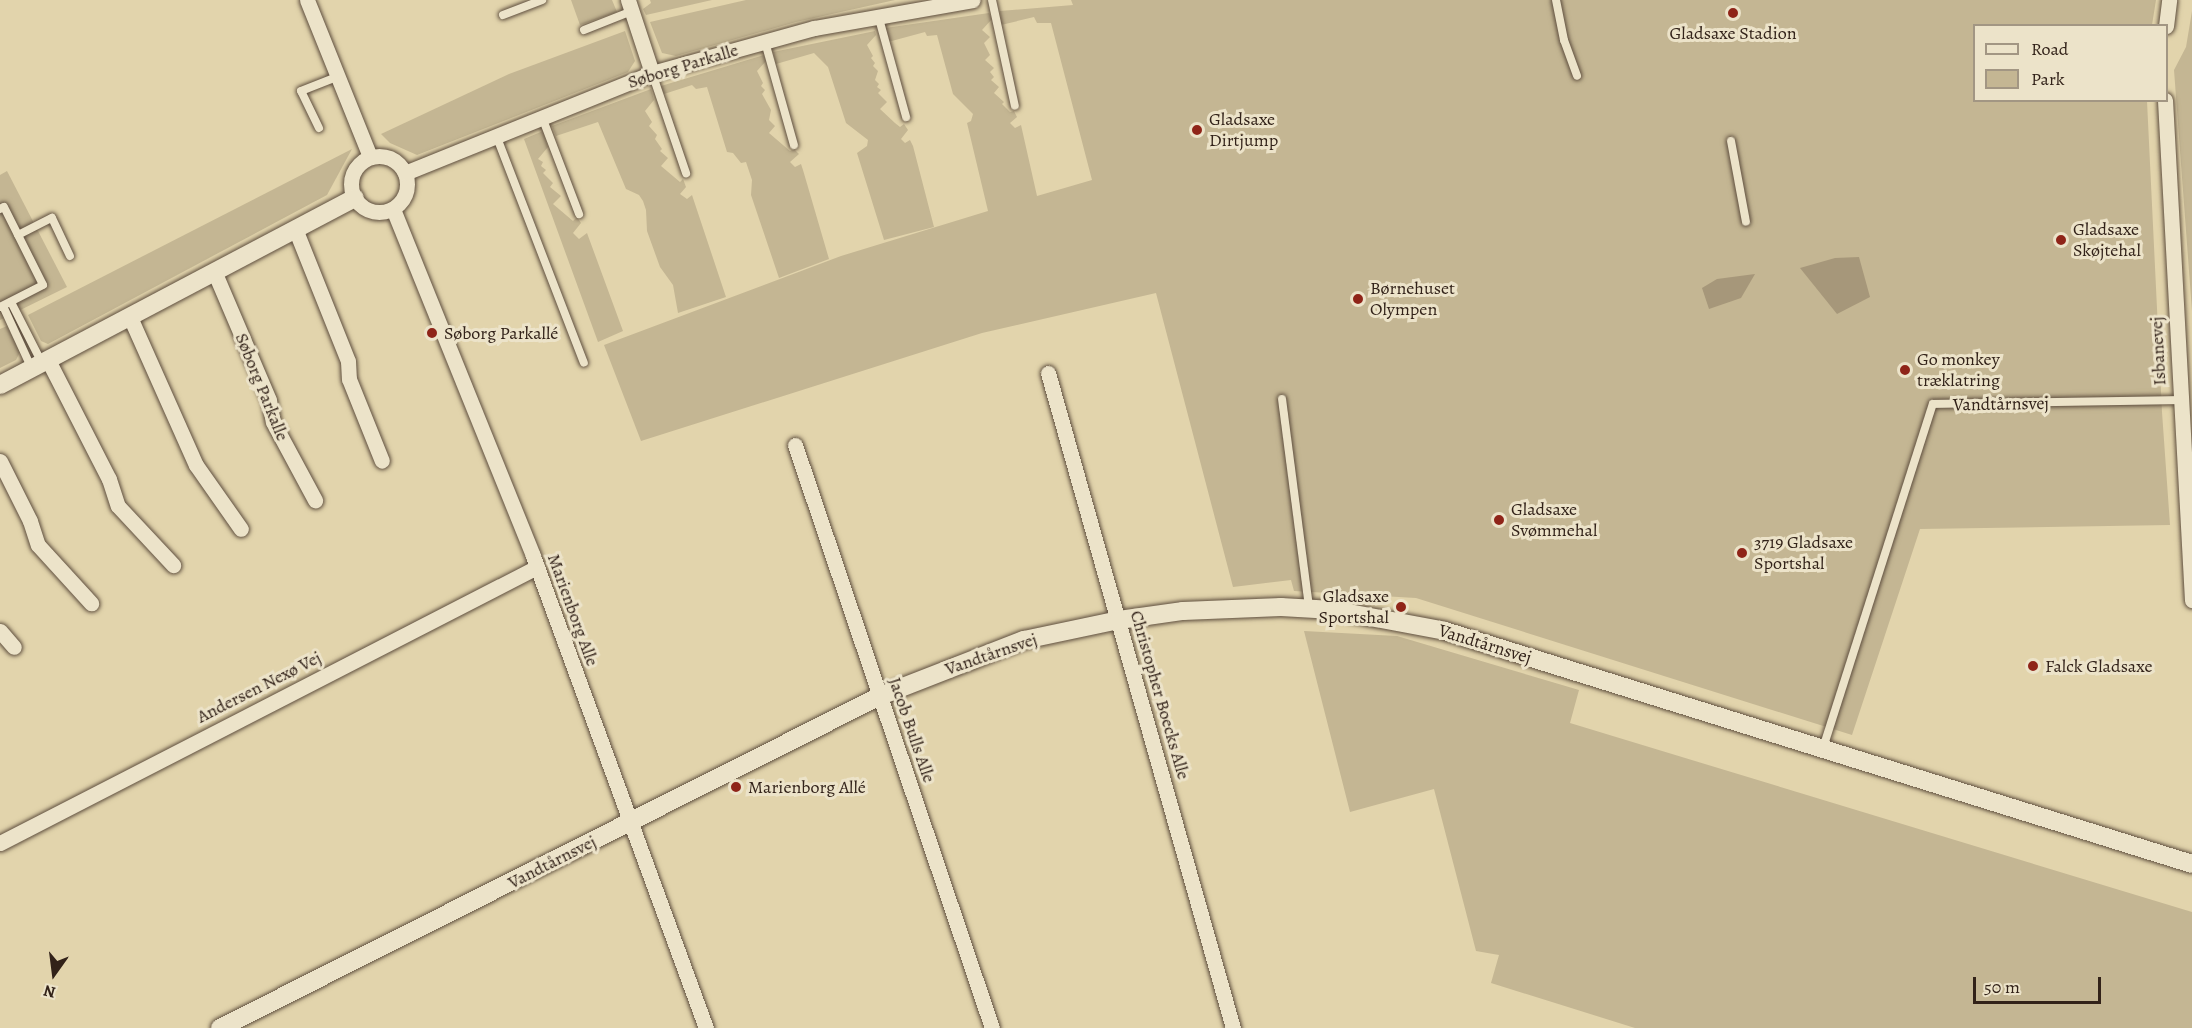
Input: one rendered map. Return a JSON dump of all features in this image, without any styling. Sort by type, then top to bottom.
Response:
[{"type":"street","points":[[307,0],[370,157]]},
{"type":"street","name":"Søborg Parkalle","points":[[405,173],[652,73],[814,28],[948,1],[973,0]]},
{"type":"street","points":[[2166,24],[2169,0]]},
{"type":"street","points":[[630,6],[652,73]]},
{"type":"street","name":"Isbanevej","points":[[2165,102],[2192,600]]},
{"type":"street","points":[[370,157],[391,158],[405,173],[406,193],[393,209],[372,211],[355,198],[351,187],[353,174],[360,164],[370,157]]},
{"type":"street","points":[[0,385],[355,198]]},
{"type":"street","name":"Marienborg Alle","points":[[393,209],[537,567],[706,1028]]},
{"type":"street","points":[[296,231],[348,361],[349,379],[382,461]]},
{"type":"street","name":"Søborg Parkalle","points":[[214,271],[269,400],[273,422],[315,500]]},
{"type":"street","points":[[130,317],[196,465],[241,529]]},
{"type":"street","points":[[40,364],[109,479],[118,506],[173,565]]},
{"type":"street","name":"Christopher Boecks Alle","points":[[1048,373],[1233,1028]]},
{"type":"street","name":"Jacob Bulls Alle","points":[[795,445],[992,1028]]},
{"type":"street","points":[[0,461],[30,521],[38,545],[91,603]]},
{"type":"street","name":"Andersen Nexø Vej","points":[[0,843],[537,567]]},
{"type":"street","name":"Vandtårnsvej","points":[[220,1028],[880,696],[1024,640],[1119,620],[1203,609],[1309,608],[1372,615],[1445,631],[2192,864]]},
{"type":"street","points":[[0,631],[14,647]]},
{"type":"lane","points":[[503,15],[522,3],[542,0]]},
{"type":"lane","points":[[992,0],[1015,106]]},
{"type":"lane","points":[[1556,0],[1564,40],[1577,76]]},
{"type":"lane","points":[[584,30],[630,6]]},
{"type":"lane","points":[[878,15],[906,117]]},
{"type":"lane","points":[[765,42],[794,145]]},
{"type":"lane","points":[[652,73],[686,173]]},
{"type":"lane","points":[[319,129],[301,91],[339,76]]},
{"type":"lane","points":[[542,116],[579,214]]},
{"type":"lane","points":[[496,135],[584,363]]},
{"type":"lane","points":[[1731,141],[1746,222]]},
{"type":"lane","points":[[0,209],[4,207],[43,285],[4,305],[40,364]]},
{"type":"lane","points":[[18,235],[52,218],[70,256]]},
{"type":"lane","points":[[1282,399],[1309,608]]},
{"type":"lane","name":"Vandtårnsvej","points":[[1822,749],[1933,404],[2181,400]]},
{"type":"green space","points":[[571,0],[612,0],[617,12],[580,25]]},
{"type":"green space","points":[[650,0],[712,0],[646,15],[643,9],[651,3]]},
{"type":"green space","points":[[746,0],[895,0],[796,22],[676,56],[662,53],[650,22]]},
{"type":"green space","points":[[1071,0],[2156,0],[2152,24],[1973,24],[1973,102],[2147,102],[2162,412],[2170,525],[1920,529],[1852,735],[1416,598],[1294,591],[1291,580],[1233,587],[1156,293],[982,333],[641,441],[604,345],[841,256],[988,211],[967,123],[971,121],[973,114],[953,94],[937,35],[927,36],[925,32],[888,42],[885,28],[989,13],[992,19],[982,30],[990,37],[984,43],[990,55],[985,60],[994,68],[990,72],[994,77],[991,80],[999,87],[994,93],[1004,102],[1002,104],[1010,112],[1014,111],[1017,117],[1010,123],[1015,128],[1021,125],[1037,196],[1092,180],[1051,23],[1037,23],[1034,17],[1001,25],[1000,11],[1073,5]]},
{"type":"green space","points":[[2192,11],[2192,311],[2174,70],[2186,47]]},
{"type":"green space","points":[[625,31],[635,61],[628,72],[417,155],[390,143],[381,134],[509,74]]},
{"type":"green space","points":[[875,31],[876,35],[867,45],[875,63],[873,66],[878,71],[875,80],[879,84],[877,87],[881,90],[878,93],[887,102],[880,109],[900,127],[904,124],[908,130],[901,139],[905,143],[910,140],[913,146],[934,227],[884,240],[857,153],[867,146],[868,140],[846,123],[828,67],[814,53],[776,64],[773,52]]},
{"type":"green space","points":[[764,55],[766,61],[757,71],[763,83],[761,86],[765,90],[762,94],[771,110],[769,120],[775,126],[769,133],[790,151],[794,149],[799,154],[790,162],[795,167],[801,164],[829,259],[779,278],[751,195],[752,180],[746,162],[741,163],[733,153],[727,152],[707,87],[696,89],[692,85],[664,94],[661,86]]},
{"type":"green space","points":[[651,89],[654,100],[645,111],[652,122],[649,126],[657,135],[655,139],[662,149],[660,151],[668,158],[661,166],[680,182],[683,179],[686,187],[680,194],[687,199],[692,195],[726,297],[678,313],[673,285],[660,267],[647,231],[643,201],[639,195],[626,189],[598,122],[556,136],[552,126]]},
{"type":"green space","points":[[543,131],[548,147],[538,159],[543,162],[541,166],[546,170],[543,173],[553,183],[550,187],[561,196],[553,204],[573,221],[577,217],[581,223],[573,233],[579,239],[587,233],[623,331],[598,342],[524,139]]},
{"type":"green space","points":[[352,149],[327,195],[48,344],[41,341],[28,315]]},
{"type":"green space","points":[[7,171],[67,287],[0,320],[0,175]]},
{"type":"green space","points":[[7,326],[20,352],[16,360],[0,368],[0,329]]},
{"type":"green space","points":[[1304,631],[1397,636],[1579,690],[1570,723],[2192,912],[2192,1028],[1635,1028],[1491,983],[1499,955],[1476,951],[1434,789],[1350,812]]},
{"type":"shaded area","points":[[1859,257],[1870,297],[1837,314],[1800,268],[1835,258]]},
{"type":"shaded area","points":[[1755,274],[1741,298],[1709,309],[1702,288],[1717,279]]},
{"type":"place","name":"Gladsaxe Stadion","points":[[1733,13]]},
{"type":"place","name":"Gladsaxe Dirtjump","points":[[1197,130]]},
{"type":"place","name":"Gladsaxe Skøjtehal","points":[[2061,240]]},
{"type":"place","name":"Børnehuset Olympen","points":[[1358,299]]},
{"type":"place","name":"Søborg Parkallé","points":[[432,333]]},
{"type":"place","name":"Go monkey træklatring","points":[[1905,370]]},
{"type":"place","name":"Gladsaxe Svømmehal","points":[[1499,520]]},
{"type":"place","name":"3719 Gladsaxe Sportshal","points":[[1742,553]]},
{"type":"place","name":"Gladsaxe Sportshal","points":[[1401,607]]},
{"type":"place","name":"Falck Gladsaxe","points":[[2033,666]]},
{"type":"place","name":"Marienborg Allé","points":[[736,787]]}]
